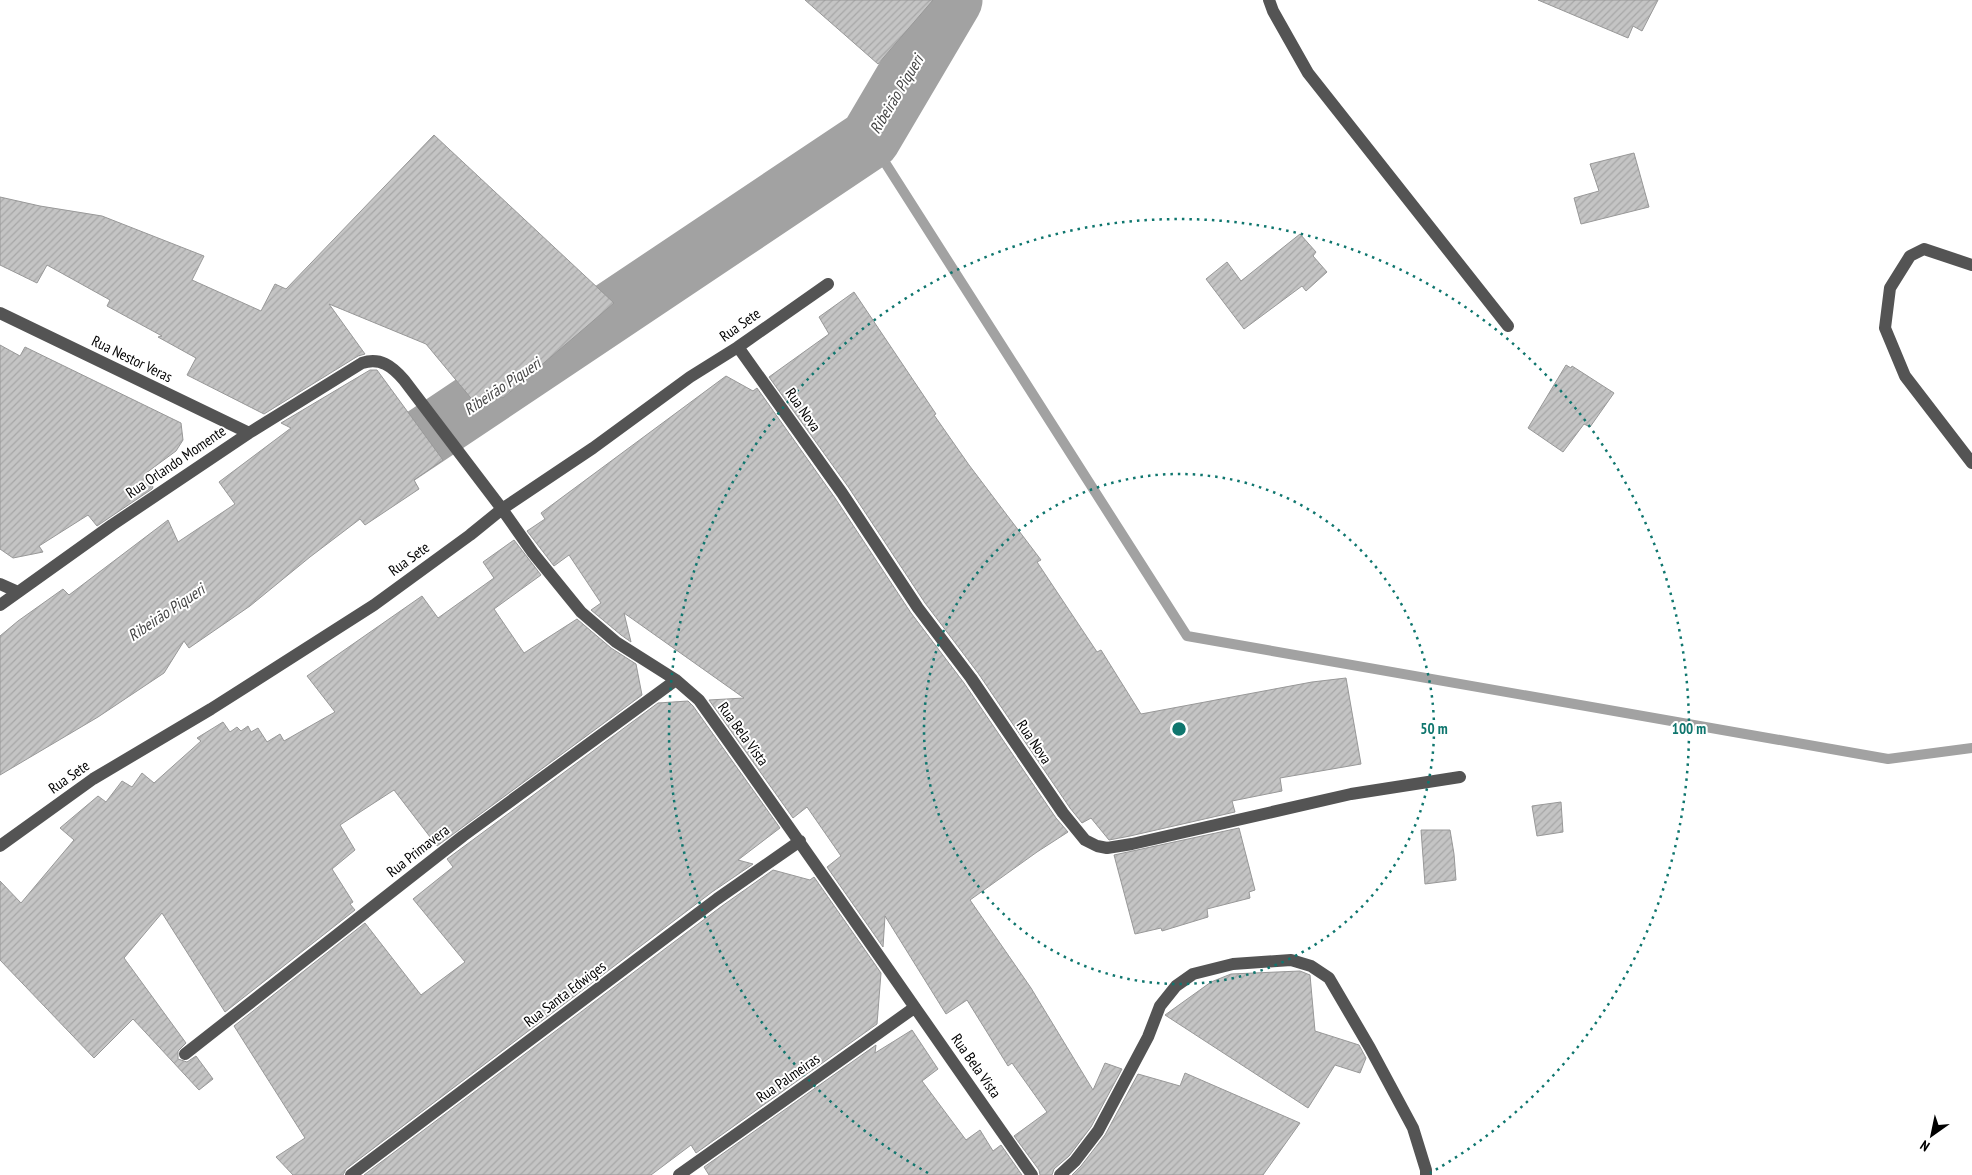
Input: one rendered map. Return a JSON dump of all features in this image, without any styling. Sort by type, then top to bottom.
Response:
[{"type":"street","points":[[1269,0],[1272,11],[1308,73],[1508,326]]},
{"type":"street","points":[[1972,264],[1924,249],[1910,256],[1890,288],[1885,328],[1905,376],[1972,463]]},
{"type":"street","name":"Rua Sete","points":[[0,846],[93,779],[211,709],[374,605],[502,509],[592,448],[690,377],[738,347],[828,284]]},
{"type":"street","name":"Rua Nestor Veras","points":[[0,313],[249,433]]},
{"type":"street","name":"Rua Nova","points":[[738,347],[842,493],[918,608],[971,678],[1063,813],[1085,840],[1096,846],[1107,848],[1132,844],[1351,794],[1460,777]]},
{"type":"street","name":"Rua Orlando Momente","points":[[0,605],[112,525],[249,433],[362,363],[378,361]]},
{"type":"street","name":"Rua Bela Vista","points":[[378,361],[388,364],[397,371],[502,509],[533,553],[581,612],[616,642],[676,680],[699,700],[862,929],[914,1008],[1032,1175]]},
{"type":"street","points":[[0,584],[18,592]]},
{"type":"street","name":"Rua Primavera","points":[[185,1054],[463,836],[676,680]]},
{"type":"street","name":"Rua Santa Edwiges","points":[[351,1175],[717,899],[800,841]]},
{"type":"street","points":[[1060,1175],[1075,1161],[1098,1130],[1148,1037],[1160,1006],[1176,986],[1193,974],[1232,964],[1291,960],[1311,966],[1329,978],[1370,1048],[1413,1128],[1426,1175]]},
{"type":"street","name":"Rua Palmeiras","points":[[679,1175],[914,1008]]},
{"type":"building","points":[[805,0],[933,0],[878,64]]},
{"type":"building","points":[[1538,0],[1658,0],[1642,31],[1633,26],[1628,38]]},
{"type":"building","points":[[434,135],[614,303],[503,398],[498,395],[480,409],[426,344],[329,304],[365,354],[358,356],[264,414],[187,375],[196,358],[158,337],[162,336],[107,306],[110,300],[47,265],[37,283],[0,265],[0,197],[40,206],[102,216],[204,256],[192,280],[261,311],[275,284],[286,289]]},
{"type":"building","points":[[1634,153],[1649,207],[1581,224],[1574,198],[1599,191],[1590,164]]},
{"type":"building","points":[[1300,234],[1316,252],[1313,256],[1327,272],[1306,291],[1302,286],[1244,329],[1206,279],[1227,262],[1241,281]]},
{"type":"building","points":[[854,292],[936,414],[934,415],[969,465],[1041,560],[1037,562],[1097,652],[1101,650],[1141,714],[1312,682],[1346,678],[1361,764],[1280,778],[1282,791],[1232,801],[1235,812],[1130,836],[1109,840],[1091,818],[1082,823],[978,673],[925,603],[849,488],[769,377],[829,334],[819,317]]},
{"type":"building","points":[[0,345],[20,356],[25,347],[181,423],[183,440],[176,451],[146,473],[153,487],[152,489],[97,526],[88,515],[39,546],[43,552],[13,558],[0,549]]},
{"type":"building","points":[[1566,365],[1571,368],[1572,366],[1614,393],[1590,427],[1584,424],[1563,452],[1528,428]]},
{"type":"building","points":[[370,370],[377,370],[443,460],[414,480],[419,489],[365,525],[360,519],[250,606],[189,648],[184,641],[164,673],[98,717],[0,775],[0,636],[63,589],[69,595],[168,520],[178,542],[235,504],[219,482],[291,428],[281,423]]},
{"type":"building","points":[[726,376],[753,391],[757,388],[835,498],[911,613],[964,683],[1056,818],[1068,832],[970,900],[1031,988],[1093,1090],[1105,1063],[1122,1069],[1091,1127],[1069,1156],[1054,1169],[1052,1175],[1040,1175],[1039,1170],[1014,1136],[1047,1112],[1012,1063],[1008,1066],[967,1000],[946,1014],[885,916],[883,947],[827,867],[841,856],[807,807],[793,818],[709,700],[744,698],[624,613],[631,642],[621,635],[591,610],[601,603],[569,555],[554,566],[527,531],[545,519],[541,513]]},
{"type":"building","points":[[514,540],[541,575],[494,609],[524,653],[577,619],[611,648],[636,664],[642,695],[437,846],[394,790],[340,825],[355,850],[332,869],[353,902],[350,904],[355,910],[225,1012],[162,913],[124,958],[186,1043],[178,1051],[178,1059],[187,1062],[196,1056],[213,1079],[199,1090],[133,1019],[94,1058],[0,960],[0,881],[21,903],[74,840],[60,828],[98,796],[106,802],[122,781],[132,787],[142,773],[154,783],[201,741],[197,738],[223,722],[230,732],[237,727],[241,731],[248,726],[251,732],[258,728],[267,742],[280,734],[284,741],[335,712],[307,676],[422,596],[438,618],[494,578],[483,562]]},
{"type":"building","points":[[688,701],[780,828],[738,860],[753,864],[712,892],[346,1169],[343,1175],[293,1175],[276,1157],[305,1138],[234,1026],[365,923],[421,995],[465,962],[413,899],[453,867],[447,859],[658,703]]},
{"type":"building","points":[[1561,802],[1563,832],[1537,836],[1532,806]]},
{"type":"building","points":[[1239,828],[1255,890],[1249,892],[1250,898],[1207,909],[1208,917],[1162,931],[1161,928],[1135,934],[1114,855]]},
{"type":"building","points":[[1421,830],[1450,830],[1456,880],[1425,884]]},
{"type":"building","points":[[773,870],[810,880],[814,877],[881,973],[877,1024],[696,1153],[691,1145],[651,1175],[364,1175],[722,906]]},
{"type":"building","points":[[1300,971],[1310,975],[1315,1031],[1359,1045],[1366,1058],[1360,1073],[1335,1065],[1308,1108],[1165,1015],[1211,982],[1231,974]]},
{"type":"building","points":[[912,1030],[938,1069],[922,1081],[966,1140],[980,1130],[993,1151],[1001,1145],[1022,1175],[709,1175],[704,1167],[876,1045],[875,1053]]},
{"type":"building","points":[[1185,1073],[1300,1123],[1263,1175],[1072,1175],[1105,1135],[1138,1074],[1180,1086]]},
{"type":"waterway","name":"Ribeirão Piqueri","points":[[356,483],[870,139],[952,0]]},
{"type":"waterway","points":[[870,139],[1187,636],[1888,759],[1972,748]]}]
